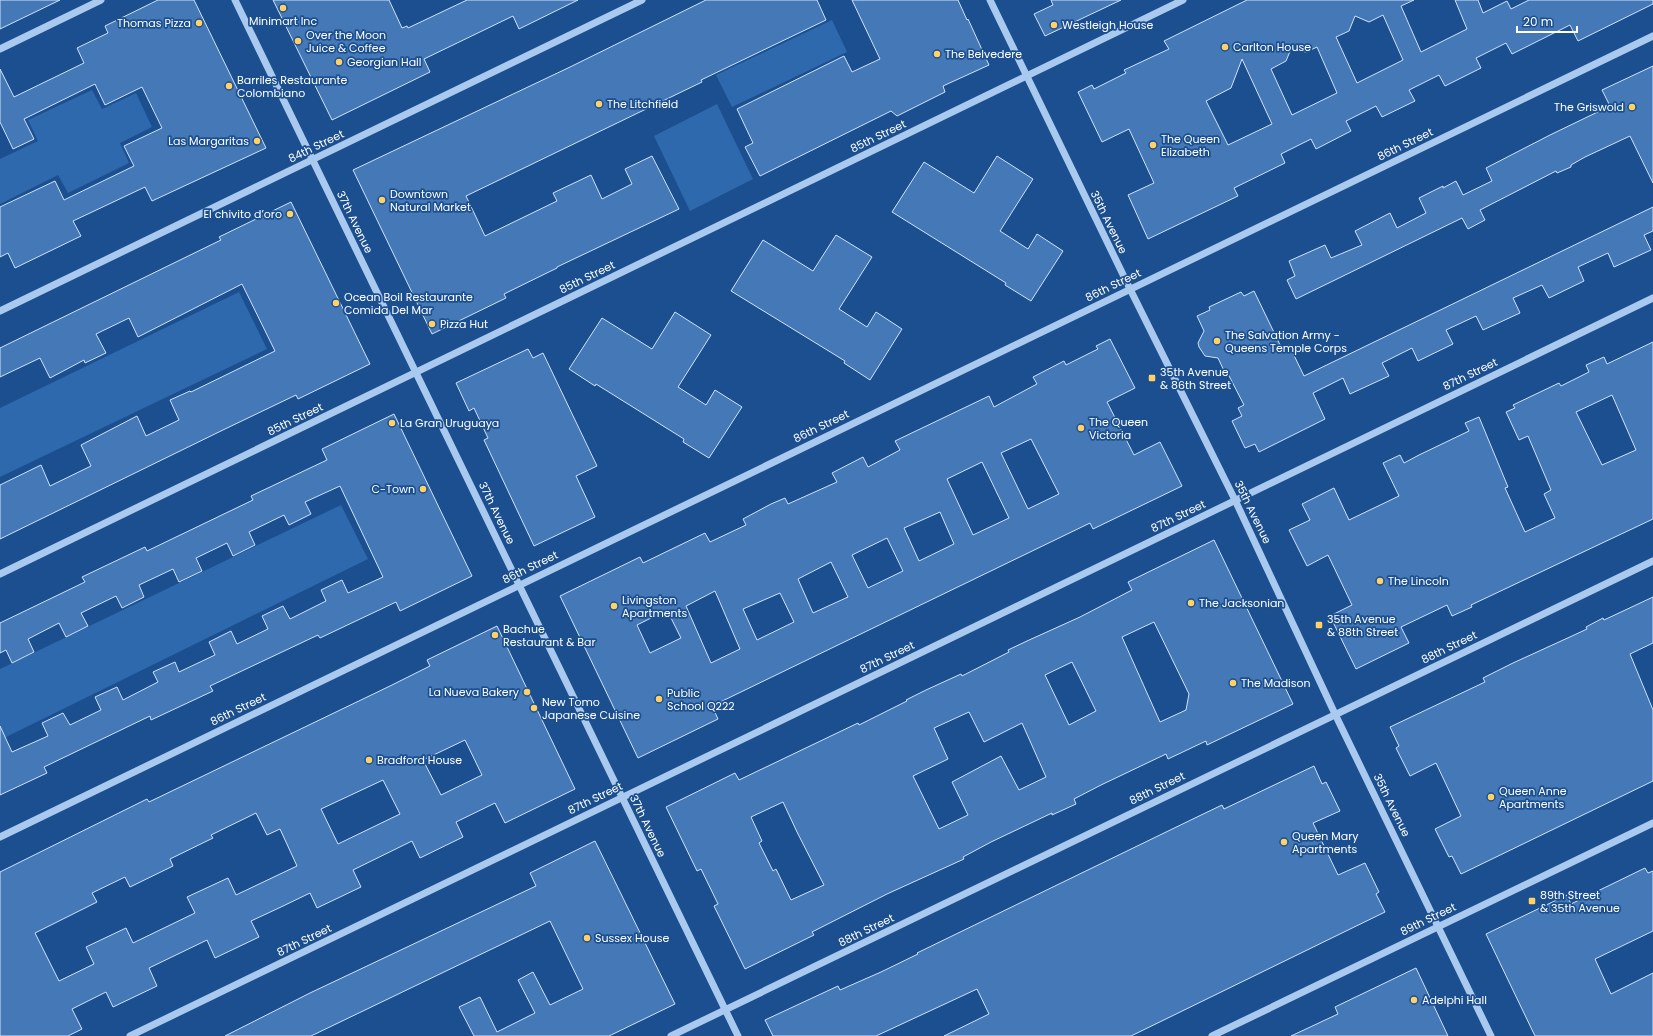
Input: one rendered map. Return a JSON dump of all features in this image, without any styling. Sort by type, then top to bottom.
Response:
[{"type":"street","points":[[0,49],[101,0]]},
{"type":"street","name":"37th Avenue","points":[[236,0],[738,1036]]},
{"type":"street","name":"84th Street","points":[[0,311],[642,0]]},
{"type":"street","name":"35th Avenue","points":[[990,0],[1130,289],[1235,500],[1491,1036]]},
{"type":"street","name":"85th Street","points":[[0,574],[1183,0]]},
{"type":"street","name":"86th Street","points":[[0,837],[1653,36]]},
{"type":"street","name":"87th Street","points":[[130,1036],[1653,298]]},
{"type":"street","name":"88th Street","points":[[671,1036],[1653,561]]},
{"type":"street","name":"89th Street","points":[[1212,1036],[1653,823]]},
{"type":"shaded area","points":[[832,20],[847,52],[732,107],[716,75]]},
{"type":"shaded area","points":[[92,90],[102,109],[136,93],[152,127],[120,143],[129,163],[68,193],[58,175],[0,204],[0,159],[38,141],[28,120]]},
{"type":"shaded area","points":[[717,104],[753,179],[690,211],[654,136]]},
{"type":"shaded area","points":[[239,292],[267,349],[0,477],[0,408]]},
{"type":"shaded area","points":[[341,505],[368,559],[0,740],[0,669]]},
{"type":"building","points":[[0,0],[60,0],[0,29]]},
{"type":"building","points":[[158,0],[194,0],[266,148],[152,201],[145,187],[73,221],[81,236],[15,268],[8,253],[0,257],[0,207],[55,181],[64,200],[134,166],[124,146],[162,128],[142,87],[105,105],[95,84],[24,119],[34,139],[13,149],[0,122],[0,69],[14,97],[84,63],[77,48],[108,33],[105,26]]},
{"type":"building","points":[[273,0],[389,0],[402,28],[407,26],[408,28],[467,0],[578,0],[519,29],[513,16],[424,59],[430,72],[332,120]]},
{"type":"building","points":[[706,0],[817,0],[826,20],[701,80],[702,82],[466,196],[485,236],[557,201],[553,193],[591,175],[602,199],[632,184],[625,169],[652,156],[679,209],[557,267],[504,294],[506,298],[432,334],[353,170],[568,68]]},
{"type":"building","points":[[852,0],[958,0],[989,65],[943,86],[945,92],[897,116],[891,111],[760,176],[745,147],[753,143],[737,109],[844,56],[852,72],[880,59]]},
{"type":"building","name":"Westleigh House","points":[[1051,0],[1121,0],[1045,36],[1034,14],[1053,5]]},
{"type":"building","points":[[1247,0],[1414,0],[1401,6],[1421,52],[1467,29],[1455,0],[1478,0],[1483,13],[1507,1],[1511,9],[1529,0],[1653,0],[1653,4],[1578,41],[1570,25],[1512,54],[1506,43],[1476,58],[1481,68],[1445,86],[1439,75],[1409,90],[1415,101],[1382,117],[1376,106],[1346,121],[1351,131],[1316,149],[1311,139],[1281,154],[1285,163],[1234,188],[1238,196],[1148,239],[1128,195],[1154,183],[1129,129],[1102,142],[1078,92],[1092,85],[1094,89],[1126,73],[1124,70],[1169,49],[1164,41]],"holes":[[[1383,15],[1403,60],[1357,83],[1336,37],[1349,31],[1355,16],[1369,22]],[[1317,47],[1337,93],[1292,115],[1271,69],[1286,61],[1291,49],[1306,52]],[[1242,59],[1272,124],[1228,145],[1206,101],[1231,88]]]},
{"type":"building","points":[[1653,66],[1653,183],[1630,136],[1585,157],[1571,165],[1571,167],[1557,173],[1556,171],[1480,210],[1485,220],[1468,229],[1462,218],[1296,299],[1287,280],[1295,276],[1289,261],[1325,245],[1331,258],[1362,245],[1355,231],[1390,213],[1397,228],[1426,213],[1419,198],[1443,186],[1443,188],[1456,181],[1463,195],[1492,181],[1486,168],[1610,106],[1602,90]]},
{"type":"building","points":[[997,156],[1033,179],[1000,231],[1028,249],[1037,234],[1063,251],[1031,301],[1005,285],[1006,283],[892,212],[924,162],[974,193]]},
{"type":"building","points":[[291,202],[370,364],[298,399],[296,395],[0,539],[0,485],[41,465],[50,486],[91,466],[81,445],[137,416],[146,436],[179,420],[170,400],[190,391],[191,392],[275,351],[242,284],[138,337],[129,318],[96,334],[106,353],[85,363],[84,360],[50,378],[40,358],[0,377],[0,348],[221,240],[219,237]]},
{"type":"building","points":[[1653,207],[1653,231],[1644,235],[1651,250],[1614,267],[1608,253],[1578,267],[1584,281],[1549,298],[1542,285],[1513,298],[1520,313],[1483,330],[1476,316],[1446,330],[1453,344],[1418,361],[1412,348],[1382,363],[1389,376],[1350,394],[1343,378],[1313,393],[1325,419],[1259,452],[1255,444],[1245,448],[1232,421],[1242,416],[1238,408],[1244,405],[1227,372],[1225,373],[1218,358],[1205,356],[1199,347],[1198,343],[1204,331],[1197,316],[1210,310],[1209,307],[1241,292],[1244,296],[1254,291],[1282,349],[1289,345],[1304,376]]},
{"type":"building","points":[[836,235],[872,257],[839,309],[867,327],[876,312],[902,329],[870,380],[844,363],[845,361],[731,291],[763,240],[813,271]]},
{"type":"building","points":[[675,312],[711,335],[678,387],[706,405],[715,390],[742,407],[709,458],[683,442],[684,439],[596,384],[595,386],[569,369],[602,318],[652,349]]},
{"type":"building","points":[[1110,339],[1135,388],[1107,402],[1134,455],[1160,442],[1182,486],[1093,529],[1090,523],[712,706],[718,719],[638,758],[560,596],[640,557],[643,563],[705,533],[710,542],[746,525],[743,519],[771,504],[785,498],[788,504],[837,482],[832,473],[863,457],[868,467],[900,450],[895,441],[989,396],[994,407],[1037,384],[1033,377],[1064,361],[1066,365],[1098,349],[1096,346]],"holes":[[[1031,439],[1059,494],[1028,509],[1001,453]],[[982,462],[1009,518],[973,535],[947,479]],[[940,512],[954,544],[919,561],[904,528]],[[887,538],[903,571],[868,588],[852,555]],[[831,562],[848,597],[813,613],[798,579]],[[715,591],[740,649],[711,663],[686,606]],[[780,593],[794,622],[757,640],[743,609]],[[667,610],[681,638],[650,653],[637,625]]]},
{"type":"building","points":[[1653,342],[1653,519],[1471,605],[1472,607],[1452,616],[1447,605],[1401,627],[1409,643],[1356,669],[1330,616],[1352,605],[1328,555],[1307,566],[1289,530],[1310,520],[1302,504],[1334,488],[1349,520],[1399,496],[1383,463],[1400,455],[1404,463],[1469,431],[1465,423],[1479,417],[1508,487],[1505,488],[1525,532],[1555,518],[1544,494],[1551,490],[1528,436],[1519,440],[1506,412],[1515,408],[1513,405],[1559,383],[1561,386],[1589,372],[1586,365],[1604,357],[1607,364]],"holes":[[[1612,395],[1636,450],[1602,465],[1576,412]]]},
{"type":"building","points":[[528,349],[533,358],[543,353],[597,466],[576,476],[595,517],[534,546],[484,440],[488,438],[474,408],[469,411],[456,383]]},
{"type":"building","points":[[394,414],[472,576],[400,611],[396,602],[320,638],[318,635],[210,686],[213,691],[151,720],[150,716],[44,767],[47,773],[0,795],[0,726],[12,752],[48,736],[42,723],[63,713],[70,725],[101,710],[95,697],[117,687],[123,700],[158,682],[153,672],[175,662],[179,672],[215,655],[209,642],[231,631],[237,644],[268,629],[262,616],[283,606],[290,619],[326,601],[321,590],[342,580],[348,593],[383,577],[340,486],[305,502],[311,514],[289,525],[284,515],[249,532],[255,545],[233,556],[227,543],[196,558],[202,571],[179,582],[173,569],[139,585],[144,597],[122,608],[116,596],[81,613],[88,626],[66,637],[59,623],[28,639],[34,652],[12,663],[6,650],[0,653],[0,623],[85,582],[82,577],[145,547],[147,551],[253,500],[251,496],[327,460],[322,449]]},
{"type":"building","points":[[1214,540],[1293,704],[1207,745],[1206,741],[1168,759],[1166,754],[1101,785],[1074,799],[1076,804],[1052,815],[1052,813],[991,842],[963,857],[964,859],[887,894],[812,932],[814,935],[745,969],[714,906],[718,904],[701,869],[697,871],[666,807],[735,773],[739,780],[858,723],[859,725],[926,690],[961,674],[962,676],[1009,652],[1008,650],[1080,617],[1132,590],[1128,582]],"holes":[[[1154,622],[1189,694],[1186,710],[1160,722],[1122,637]],[[1072,662],[1096,711],[1069,725],[1045,675]],[[969,712],[984,742],[1022,723],[1046,777],[1019,790],[1001,756],[952,782],[968,815],[939,829],[913,776],[948,759],[934,728]],[[783,802],[824,885],[791,900],[776,869],[773,871],[759,843],[762,841],[751,817]]]},
{"type":"building","points":[[1653,597],[1653,643],[1630,654],[1653,710],[1653,781],[1461,874],[1452,856],[1449,857],[1435,829],[1461,816],[1436,763],[1410,776],[1396,748],[1399,746],[1390,727],[1485,682],[1483,678],[1587,629],[1586,627],[1603,618],[1604,620]]},
{"type":"building","points":[[497,626],[575,789],[505,823],[495,803],[456,822],[463,837],[420,858],[412,841],[353,870],[361,887],[317,908],[310,893],[251,921],[259,937],[215,958],[207,940],[149,968],[157,986],[113,1007],[106,992],[72,1009],[82,1029],[68,1036],[0,1036],[0,872],[147,799],[149,802],[390,686],[430,666],[427,660]],"holes":[[[465,740],[482,775],[441,795],[423,760]],[[383,780],[400,814],[338,844],[321,809]],[[256,813],[267,835],[280,829],[297,866],[236,895],[228,878],[187,897],[195,913],[133,943],[126,928],[86,947],[94,964],[59,981],[35,933],[97,902],[92,893],[125,877],[130,887],[173,866],[170,859],[213,838],[211,835]]]},
{"type":"building","points":[[1314,766],[1322,784],[1326,782],[1340,811],[1313,823],[1338,875],[1365,863],[1379,892],[1376,894],[1385,912],[1131,1036],[944,1036],[989,1014],[977,989],[876,1036],[773,1036],[765,1020],[838,986],[840,990],[881,972],[918,954],[917,953],[1222,805],[1224,809]]},
{"type":"building","points":[[595,841],[675,1004],[609,1036],[474,1036],[459,1007],[480,997],[497,1032],[535,1013],[518,980],[533,972],[550,1005],[583,989],[550,921],[311,1036],[225,1036],[310,993],[536,886],[530,873]]},
{"type":"building","points":[[1645,868],[1648,873],[1653,871],[1653,931],[1595,959],[1611,994],[1653,973],[1653,1036],[1535,1036],[1486,934],[1567,895],[1571,904]]},
{"type":"building","name":"Adelphi Hall","points":[[1416,968],[1448,1036],[1291,1036],[1338,1014],[1335,1007]]},
{"type":"place","name":"Minimart Inc","points":[[283,8]]},
{"type":"place","name":"Thomas Pizza","points":[[199,23]]},
{"type":"place","name":"Westleigh House","points":[[1054,25]]},
{"type":"place","name":"Over the Moon Juice & Coffee","points":[[298,41]]},
{"type":"place","name":"Carlton House","points":[[1225,47]]},
{"type":"place","name":"The Belvedere","points":[[937,54]]},
{"type":"place","name":"Georgian Hall","points":[[339,62]]},
{"type":"place","name":"Barriles Restaurante Colombiano","points":[[229,86]]},
{"type":"place","name":"The Litchfield","points":[[599,104]]},
{"type":"place","name":"The Griswold","points":[[1632,107]]},
{"type":"place","name":"Las Margaritas","points":[[257,141]]},
{"type":"place","name":"The Queen Elizabeth","points":[[1153,145]]},
{"type":"place","name":"Downtown Natural Market","points":[[382,200]]},
{"type":"place","name":"El chivito d’oro","points":[[290,214]]},
{"type":"place","name":"Ocean Boil Restaurante Comida Del Mar","points":[[336,303]]},
{"type":"place","name":"Pizza Hut","points":[[432,324]]},
{"type":"place","name":"The Salvation Army - Queens Temple Corps","points":[[1217,341]]},
{"type":"place","name":"35th Avenue & 86th Street","points":[[1152,378]]},
{"type":"place","name":"La Gran Uruguaya","points":[[392,423]]},
{"type":"place","name":"The Queen Victoria","points":[[1081,428]]},
{"type":"place","name":"C-Town","points":[[423,489]]},
{"type":"place","name":"The Lincoln","points":[[1380,581]]},
{"type":"place","name":"The Jacksonian","points":[[1191,603]]},
{"type":"place","name":"Livingston Apartments","points":[[614,606]]},
{"type":"place","name":"35th Avenue & 88th Street","points":[[1319,625]]},
{"type":"place","name":"Bachue Restaurant & Bar","points":[[495,635]]},
{"type":"place","name":"The Madison","points":[[1233,683]]},
{"type":"place","name":"La Nueva Bakery","points":[[527,692]]},
{"type":"place","name":"Public School Q222","points":[[659,699]]},
{"type":"place","name":"New Tomo Japanese Cuisine","points":[[534,708]]},
{"type":"place","name":"Bradford House","points":[[369,760]]},
{"type":"place","name":"Queen Anne Apartments","points":[[1491,797]]},
{"type":"place","name":"Queen Mary Apartments","points":[[1284,842]]},
{"type":"place","name":"89th Street & 35th Avenue","points":[[1532,901]]},
{"type":"place","name":"Sussex House","points":[[587,938]]},
{"type":"place","name":"Adelphi Hall","points":[[1414,1000]]}]
